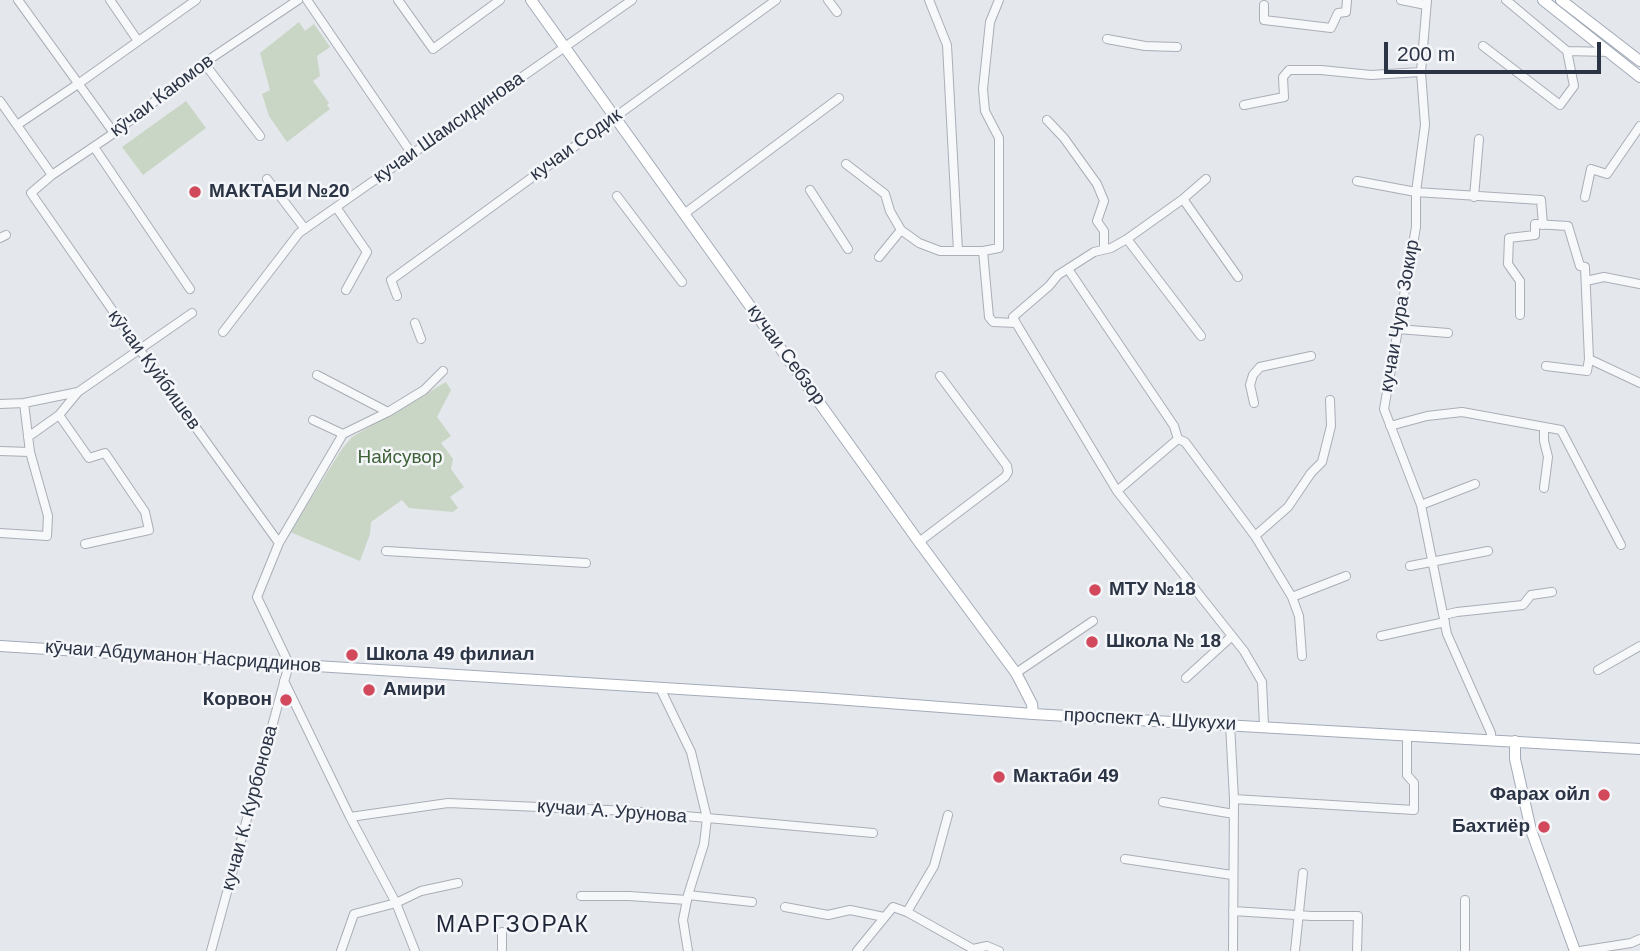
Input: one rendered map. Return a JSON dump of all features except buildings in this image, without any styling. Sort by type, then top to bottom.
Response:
[{"type":"main road","name":"кучаи Себзор","points":[[531,0],[1016,673],[1032,704],[1033,714]]},
{"type":"main road","points":[[1543,0],[1640,77]]},
{"type":"main road","points":[[1561,0],[1640,61]]},
{"type":"main road","name":"кӯчаи Абдуманон Насриддинов","points":[[0,646],[660,688]]},
{"type":"main road","name":"проспект А. Шукухи","points":[[660,688],[1033,714],[1640,749]]},
{"type":"main road","points":[[1515,741],[1515,759],[1531,830],[1577,951]]},
{"type":"street","points":[[18,0],[114,133]]},
{"type":"street","points":[[110,0],[138,41]]},
{"type":"street","points":[[17,125],[195,0]]},
{"type":"street","name":"кӯчаи Каюмов","points":[[32,197],[33,190],[114,133],[204,63],[298,0]]},
{"type":"street","points":[[307,0],[412,154]]},
{"type":"street","points":[[398,0],[433,49],[500,0]]},
{"type":"street","name":"кучаи Шамсидинова","points":[[223,332],[299,233],[632,0]]},
{"type":"street","name":"кучаи Содик","points":[[397,296],[391,280],[776,0]]},
{"type":"street","points":[[828,0],[837,12]]},
{"type":"street","points":[[929,0],[947,46],[958,251]]},
{"type":"street","points":[[846,164],[885,194],[890,211],[901,230],[919,243],[940,251],[999,248],[999,138],[985,111],[983,89],[990,22],[999,0]]},
{"type":"street","points":[[1264,5],[1264,20],[1331,28],[1338,13],[1346,12],[1347,0]]},
{"type":"street","points":[[1401,0],[1426,3]]},
{"type":"street","points":[[1506,0],[1567,51],[1609,52]]},
{"type":"street","name":"кучаи Чура Зокир","points":[[1426,3],[1421,72],[1424,125],[1416,192],[1416,227],[1384,409],[1421,505],[1447,634],[1491,733],[1491,740]]},
{"type":"street","points":[[1107,39],[1145,46],[1177,47]]},
{"type":"street","points":[[1483,47],[1560,105],[1574,86],[1567,51]]},
{"type":"street","points":[[204,63],[260,136]]},
{"type":"street","points":[[1244,105],[1284,97],[1283,77],[1289,70],[1371,75],[1421,72]]},
{"type":"street","points":[[684,214],[839,98]]},
{"type":"street","points":[[0,101],[52,176]]},
{"type":"street","points":[[1046,120],[1064,138],[1097,184],[1104,201],[1097,221],[1104,231],[1104,249]]},
{"type":"street","points":[[1585,197],[1591,169],[1607,174],[1640,126]]},
{"type":"street","points":[[1474,197],[1479,139]]},
{"type":"street","points":[[94,147],[190,289]]},
{"type":"street","points":[[267,179],[305,229]]},
{"type":"street","points":[[1206,179],[1184,199],[1128,239],[1094,252],[1058,275],[1013,317],[1117,491],[1244,652],[1262,682],[1265,726]]},
{"type":"street","points":[[1357,181],[1416,192],[1541,200],[1535,235],[1509,238],[1508,264],[1520,281],[1520,315]]},
{"type":"street","points":[[810,190],[848,249]]},
{"type":"street","points":[[617,196],[682,282]]},
{"type":"street","name":"кӯчаи Куйбишев","points":[[32,197],[279,543]]},
{"type":"street","points":[[1184,199],[1238,277]]},
{"type":"street","points":[[336,207],[367,252],[346,290]]},
{"type":"street","points":[[1539,224],[1568,226],[1580,266],[1585,268],[1586,281],[1589,359],[1587,371],[1546,366]]},
{"type":"street","points":[[879,257],[901,230]]},
{"type":"street","points":[[1128,239],[1201,336]]},
{"type":"street","points":[[983,250],[989,317],[993,322],[1016,323]]},
{"type":"street","points":[[1068,269],[1174,426],[1178,439],[1185,442],[1255,536],[1292,597],[1299,616],[1302,656]]},
{"type":"street","points":[[1586,281],[1604,277],[1640,284]]},
{"type":"street","points":[[27,437],[59,415],[78,392],[192,313]]},
{"type":"street","points":[[415,323],[421,339]]},
{"type":"street","points":[[1398,329],[1448,333]]},
{"type":"street","points":[[1254,402],[1250,386],[1253,375],[1260,367],[1311,356]]},
{"type":"street","points":[[1589,359],[1640,383]]},
{"type":"street","points":[[289,664],[257,597],[279,543],[343,434],[388,412],[424,390],[443,371]]},
{"type":"street","points":[[317,375],[388,412]]},
{"type":"street","points":[[919,541],[1005,477],[1008,472],[1007,466],[940,376]]},
{"type":"street","points":[[0,404],[24,403],[78,392]]},
{"type":"street","points":[[1255,536],[1288,507],[1311,473],[1322,462],[1331,426],[1330,400]]},
{"type":"street","points":[[0,533],[47,536],[48,516],[30,452],[24,403]]},
{"type":"street","points":[[1390,426],[1427,416],[1462,412],[1561,430],[1621,545]]},
{"type":"street","points":[[59,415],[89,457],[105,453],[145,512],[149,530],[85,544]]},
{"type":"street","points":[[313,420],[343,434]]},
{"type":"street","points":[[1544,427],[1548,457],[1545,488]]},
{"type":"street","points":[[1117,491],[1178,439]]},
{"type":"street","points":[[0,451],[30,452]]},
{"type":"street","points":[[1421,505],[1475,484]]},
{"type":"street","points":[[386,551],[586,563]]},
{"type":"street","points":[[1410,566],[1488,551]]},
{"type":"street","points":[[1292,597],[1346,576]]},
{"type":"street","points":[[1381,636],[1445,619],[1457,612],[1523,605],[1531,595],[1552,592]]},
{"type":"street","points":[[1016,673],[1093,621]]},
{"type":"street","points":[[1186,678],[1232,636]]},
{"type":"street","points":[[1598,670],[1640,646]]},
{"type":"street","name":"кучаи К. Курбонова","points":[[211,951],[289,664]]},
{"type":"street","points":[[284,681],[350,817],[396,903],[415,951]]},
{"type":"street","points":[[660,688],[691,752],[707,818],[704,844],[683,920],[688,951]]},
{"type":"street","points":[[1230,724],[1234,799],[1233,951]]},
{"type":"street","points":[[1234,799],[1414,810],[1414,783],[1407,775],[1407,736]]},
{"type":"street","points":[[1163,802],[1234,814]]},
{"type":"street","name":"кучаи А. Урунова","points":[[350,817],[448,803],[629,811],[873,833]]},
{"type":"street","points":[[907,912],[934,866],[948,816]]},
{"type":"street","points":[[1125,859],[1232,875]]},
{"type":"street","points":[[1295,951],[1303,873]]},
{"type":"street","points":[[341,951],[354,914],[396,903],[421,891],[458,883]]},
{"type":"street","points":[[581,896],[752,902]]},
{"type":"street","points":[[1465,900],[1465,951]]},
{"type":"street","points":[[785,907],[828,915],[850,910],[884,917]]},
{"type":"street","points":[[857,951],[893,907],[907,912],[973,950],[987,946],[999,951]]},
{"type":"street","points":[[1233,911],[1358,916],[1357,951]]},
{"type":"street","points":[[502,932],[502,951]]},
{"type":"street","points":[[1577,951],[1631,943],[1640,939]]},
{"type":"green space","points":[[299,22],[305,31],[314,24],[330,47],[317,56],[320,76],[313,81],[329,103],[327,105],[330,109],[287,142],[269,116],[262,94],[270,90],[260,53]]},
{"type":"green space","points":[[186,101],[206,128],[143,175],[122,147]]},
{"type":"green space","name":"Найсувор","points":[[446,382],[451,390],[437,417],[451,436],[441,443],[453,459],[451,469],[464,487],[450,497],[458,508],[453,512],[409,508],[402,500],[371,522],[370,534],[360,561],[290,532],[352,437]]},
{"type":"place","name":"МАКТАБИ №20","points":[[195,192]]},
{"type":"place","name":"МТУ №18","points":[[1095,590]]},
{"type":"place","name":"Школа № 18","points":[[1092,642]]},
{"type":"place","name":"Школа 49 филиал","points":[[352,655]]},
{"type":"place","name":"Амири","points":[[369,690]]},
{"type":"place","name":"Корвон","points":[[286,700]]},
{"type":"place","name":"Мактаби 49","points":[[999,777]]},
{"type":"place","name":"Фарах ойл","points":[[1604,795]]},
{"type":"place","name":"Бахтиёр","points":[[1544,827]]},
{"type":"district","name":"МАРГЗОРАК","points":[[513,926]]}]
